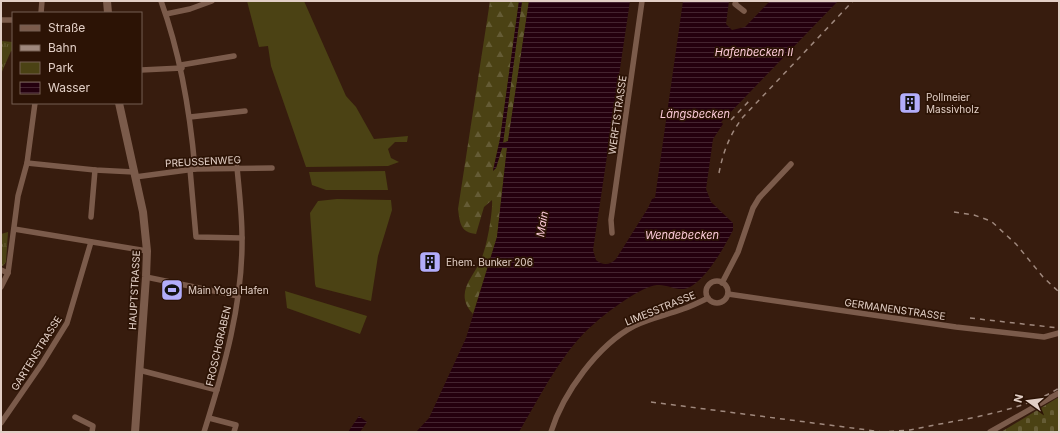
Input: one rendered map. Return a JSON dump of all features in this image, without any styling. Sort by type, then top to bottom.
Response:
[{"type":"street","points":[[41,12],[42,1]]},
{"type":"street","points":[[107,1],[108,12]]},
{"type":"street","points":[[161,1],[181,67],[190,117],[196,237],[242,238]]},
{"type":"street","points":[[166,14],[190,9],[212,1]]},
{"type":"street","name":"WERFTSTRASSE","points":[[612,232],[611,220],[642,1]]},
{"type":"street","points":[[736,1],[735,4],[744,11]]},
{"type":"street","points":[[1,20],[12,20]]},
{"type":"street","points":[[142,70],[181,67],[234,56]]},
{"type":"street","points":[[2,286],[8,273],[18,196],[27,163],[35,104]]},
{"type":"street","name":"HAUPTSTRASSE","points":[[119,104],[143,212],[147,251],[135,432]]},
{"type":"street","points":[[190,117],[244,111]]},
{"type":"street","name":"PREUSSENWEG","points":[[27,163],[135,174],[236,167],[272,168]]},
{"type":"street","points":[[722,283],[738,252],[756,204],[791,164]]},
{"type":"street","name":"FROSCHGRABEN","points":[[204,432],[217,390],[231,334],[238,296],[242,238],[236,167]]},
{"type":"street","points":[[91,217],[95,170]]},
{"type":"street","points":[[14,229],[147,251]]},
{"type":"street","name":"GARTENSTRASSE","points":[[1,423],[41,366],[67,323],[91,242]]},
{"type":"street","points":[[1,270],[8,273]]},
{"type":"street","points":[[146,277],[238,296]]},
{"type":"street","points":[[715,282],[722,283],[726,287],[728,294],[725,300],[719,303],[713,302],[708,298],[707,291],[710,285],[715,282]]},
{"type":"street","name":"GERMANENSTRASSE","points":[[728,294],[956,327],[1044,337],[1059,334]]},
{"type":"street","name":"LIMESSTRASSE","points":[[551,432],[561,408],[584,372],[598,355],[618,336],[634,326],[684,309],[708,298]]},
{"type":"street","points":[[139,370],[217,390]]},
{"type":"street","points":[[990,432],[1059,393]]},
{"type":"street","points":[[75,417],[93,426],[92,432]]},
{"type":"street","points":[[209,418],[236,425],[234,432]]},
{"type":"green space","points":[[247,1],[304,1],[346,96],[356,107],[374,139],[408,136],[407,142],[395,142],[388,149],[391,158],[399,162],[388,166],[306,167],[271,66],[268,46],[259,47]]},
{"type":"green space","points":[[490,1],[519,1],[500,139],[493,170],[496,168],[502,148],[507,148],[497,237],[473,314],[467,306],[465,292],[470,278],[484,252],[491,220],[492,200],[484,207],[476,234],[464,229],[460,223],[458,209]]},
{"type":"green space","points":[[522,1],[529,1],[508,141],[503,143]]},
{"type":"green space","points":[[1,41],[12,42],[12,52],[1,74]]},
{"type":"green space","points":[[385,171],[388,190],[326,190],[312,185],[309,172]]},
{"type":"green space","points":[[337,199],[391,200],[392,210],[378,256],[371,301],[316,287],[315,284],[310,213],[318,201]]},
{"type":"green space","points":[[8,232],[6,262],[3,266],[1,265],[1,234]]},
{"type":"green space","points":[[285,291],[367,316],[360,334],[287,308]]},
{"type":"green space","points":[[1059,397],[1059,432],[1001,432]]},
{"type":"water","points":[[519,1],[522,1],[503,143],[508,141],[529,1],[630,1],[593,250],[596,260],[606,264],[611,263],[616,259],[648,208],[652,199],[655,198],[683,1],[729,1],[726,24],[732,30],[745,27],[770,1],[838,1],[721,122],[723,124],[713,139],[706,189],[711,202],[733,223],[733,230],[725,246],[713,264],[699,281],[684,289],[677,289],[664,285],[651,286],[625,300],[600,318],[573,346],[553,374],[519,432],[416,432],[429,418],[466,338],[497,237],[507,148],[502,148],[496,168],[493,171],[500,139]]},
{"type":"water","points":[[359,416],[367,422],[360,432],[348,432]]},
{"type":"railway","points":[[719,173],[728,144],[734,130],[743,117],[853,1]]},
{"type":"railway","points":[[731,120],[750,100]]},
{"type":"railway","points":[[954,212],[974,215],[991,221],[1016,244],[1043,277],[1059,292]]},
{"type":"railway","points":[[970,318],[1059,328]]},
{"type":"railway","points":[[651,402],[882,432],[910,430],[987,415],[1026,404],[1059,388]]},
{"type":"place","name":"Pollmeier Massivholz","points":[[910,103]]},
{"type":"place","name":"Ehem. Bunker 206","points":[[430,262]]},
{"type":"place","name":"Main Yoga Hafen","points":[[172,290]]},
{"type":"water label","name":"Hafenbecken II","points":[[754,52]]},
{"type":"water label","name":"Längsbecken","points":[[695,114]]},
{"type":"water label","name":"Main","points":[[542,224]]},
{"type":"water label","name":"Wendebecken","points":[[682,235]]}]
